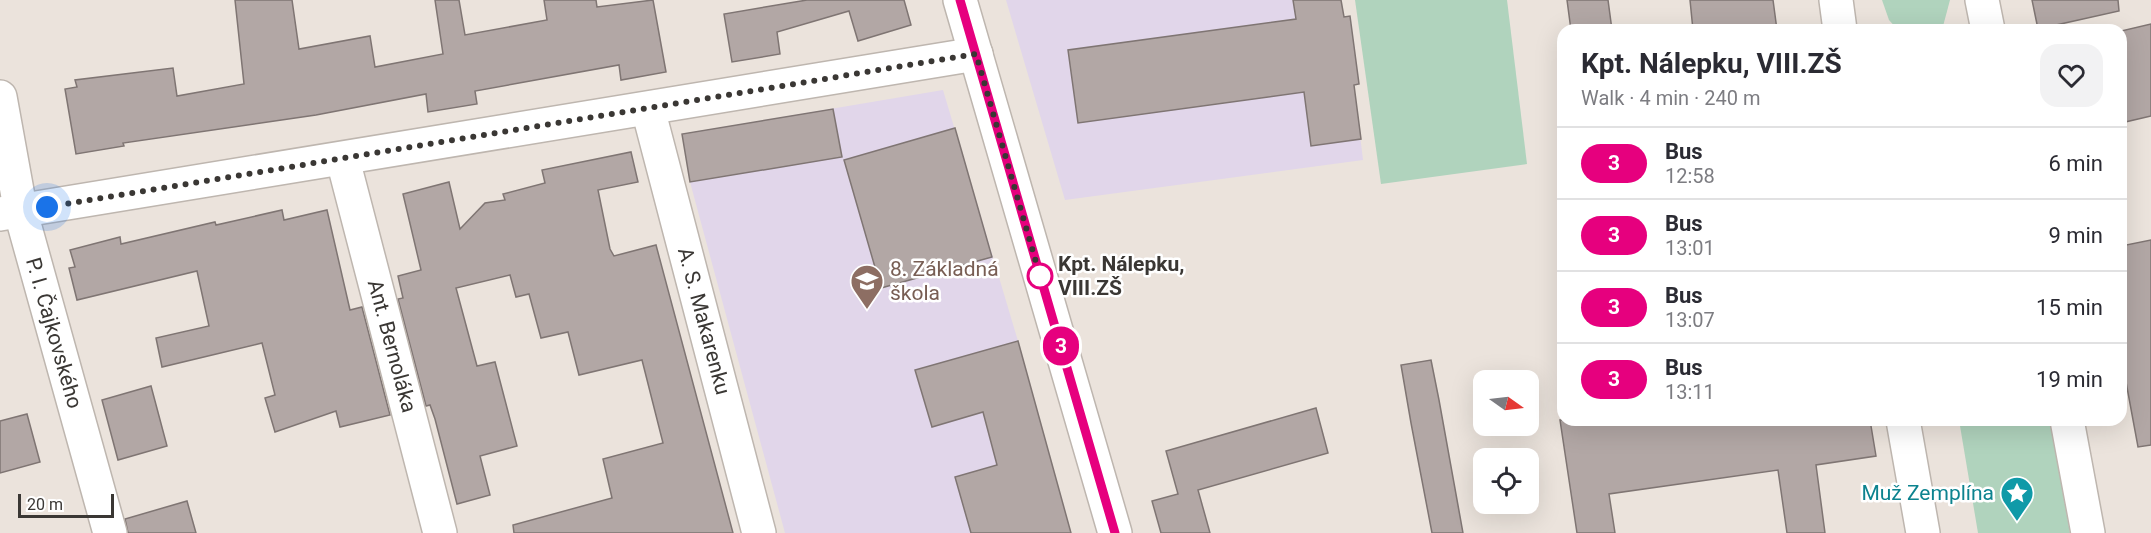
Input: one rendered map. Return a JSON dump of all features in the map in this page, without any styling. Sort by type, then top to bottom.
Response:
[{"type":"street","points":[[960,0],[1115,533]]},
{"type":"street","points":[[1836,0],[1839,24]]},
{"type":"street","points":[[1982,0],[1987,24]]},
{"type":"street","points":[[10,214],[976,54]]},
{"type":"street","name":"P. I. Čajkovského","points":[[0,97],[10,214],[110,533]]},
{"type":"street","name":"A. S. Makarenku","points":[[648,109],[759,533]]},
{"type":"street","name":"Ant. Bernoláka","points":[[343,160],[440,533]]},
{"type":"street","points":[[1905,426],[1923,533]]},
{"type":"street","points":[[2068,426],[2088,533]]},
{"type":"shaded area","points":[[1006,0],[1341,0],[1344,16],[1350,16],[1359,84],[1354,85],[1363,160],[1065,200]]},
{"type":"shaded area","name":"8. Základná škola","points":[[943,90],[1018,341],[1071,533],[785,533],[690,182],[682,134]]},
{"type":"green space","points":[[1355,0],[1507,0],[1527,164],[1381,184]]},
{"type":"green space","points":[[1882,0],[1950,0],[1944,24],[1893,24]]},
{"type":"green space","points":[[1960,426],[2051,426],[2070,533],[1978,533]]},
{"type":"building","points":[[235,0],[292,0],[299,49],[370,36],[375,67],[443,54],[435,0],[459,0],[465,35],[547,20],[544,0],[596,0],[597,7],[653,0],[666,72],[621,80],[619,65],[475,91],[477,104],[428,112],[426,94],[316,115],[123,143],[124,146],[76,154],[65,89],[77,87],[75,80],[173,68],[177,96],[244,84]]},
{"type":"building","points":[[807,0],[904,0],[911,25],[858,41],[849,11],[777,32],[780,54],[732,62],[724,14]]},
{"type":"building","points":[[1293,0],[1341,0],[1344,17],[1350,16],[1359,84],[1354,85],[1361,139],[1311,146],[1304,92],[1078,123],[1068,50],[1296,19]]},
{"type":"building","points":[[1567,0],[1608,0],[1611,24],[1570,24]]},
{"type":"building","points":[[1690,0],[1773,0],[1776,24],[1692,24]]},
{"type":"building","points":[[2032,0],[2118,0],[2119,11],[2060,24],[2037,24]]},
{"type":"building","points":[[2151,24],[2151,116],[2127,122],[2127,30]]},
{"type":"building","points":[[833,109],[842,157],[690,182],[682,134]]},
{"type":"building","points":[[955,128],[992,257],[881,288],[844,160]]},
{"type":"building","points":[[631,152],[638,182],[598,190],[610,249],[614,256],[656,245],[733,533],[514,533],[513,525],[612,498],[603,459],[663,443],[642,360],[579,375],[568,332],[541,338],[529,294],[516,297],[510,275],[456,288],[477,366],[495,362],[517,446],[480,456],[490,495],[457,504],[435,419],[430,405],[426,406],[398,299],[403,298],[398,276],[421,270],[403,194],[449,182],[460,229],[485,203],[505,200],[503,194],[545,183],[542,170]]},
{"type":"building","points":[[282,210],[284,220],[327,210],[350,310],[362,307],[390,415],[340,427],[336,411],[275,432],[265,398],[275,395],[262,343],[162,367],[156,338],[209,326],[197,271],[77,300],[69,268],[75,267],[70,250],[120,237],[121,244],[215,222],[216,225]]},
{"type":"building","points":[[2151,240],[2151,445],[2138,447],[2127,387],[2127,245]]},
{"type":"building","points":[[1018,341],[1071,533],[971,533],[955,477],[997,465],[983,412],[932,427],[915,370]]},
{"type":"building","points":[[1431,360],[1463,533],[1432,533],[1411,423],[1401,365]]},
{"type":"building","points":[[151,386],[167,446],[118,460],[102,400]]},
{"type":"building","points":[[1316,408],[1328,453],[1198,490],[1210,533],[1161,533],[1152,501],[1178,494],[1166,451]]},
{"type":"building","points":[[27,414],[40,462],[0,473],[0,421]]},
{"type":"building","points":[[1561,426],[1871,426],[1876,456],[1816,465],[1825,533],[1787,533],[1778,470],[1609,494],[1615,533],[1577,533]]},
{"type":"building","points":[[187,501],[196,533],[128,533],[125,519]]},
{"type":"bus line","name":"3","points":[[960,0],[1018,191],[1030,242],[1115,533]]},
{"type":"place","name":"Kpt. Nálepku, VIII.ZŠ","points":[[1040,276]]},
{"type":"place","name":"8. Základná škola","points":[[867,310]]},
{"type":"place","name":"Muž Zemplína","points":[[2017,522]]},
{"type":"route","points":[[47,207],[976,54],[1018,191],[1040,276]]}]
